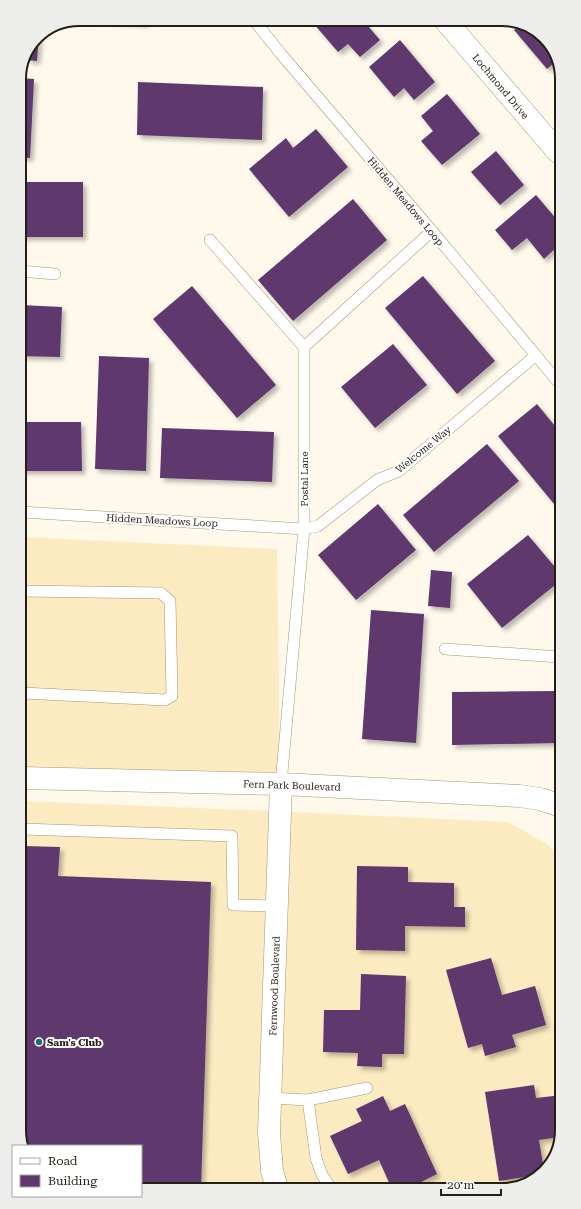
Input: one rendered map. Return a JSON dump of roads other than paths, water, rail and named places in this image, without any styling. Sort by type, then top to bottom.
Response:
[{"type":"street","name":"Lochmond Drive","points":[[450,26],[555,148]]},
{"type":"street","name":"Fern Park Boulevard","points":[[26,778],[282,784],[520,796],[555,804]]},
{"type":"street","name":"Fernwood Boulevard","points":[[276,1183],[271,1164],[269,1132],[282,784]]},
{"type":"lane","name":"Hidden Meadows Loop","points":[[259,26],[555,378]]},
{"type":"lane","points":[[210,240],[304,347],[432,231]]},
{"type":"lane","points":[[26,272],[55,274]]},
{"type":"lane","name":"Postal Lane","points":[[282,784],[304,529],[304,347]]},
{"type":"lane","name":"Welcome Way","points":[[304,529],[318,526],[377,480],[399,471],[535,356]]},
{"type":"lane","name":"Hidden Meadows Loop","points":[[26,512],[304,529]]},
{"type":"lane","points":[[26,591],[161,593],[170,601],[172,696],[165,700],[26,693]]},
{"type":"lane","points":[[445,649],[555,657]]},
{"type":"lane","points":[[26,829],[232,836],[233,905],[277,906]]},
{"type":"lane","points":[[270,1098],[308,1100],[368,1088]]},
{"type":"lane","points":[[308,1100],[316,1158],[322,1175],[327,1183]]},
{"type":"place","name":"Sam's Club","points":[[39,1042]]}]
